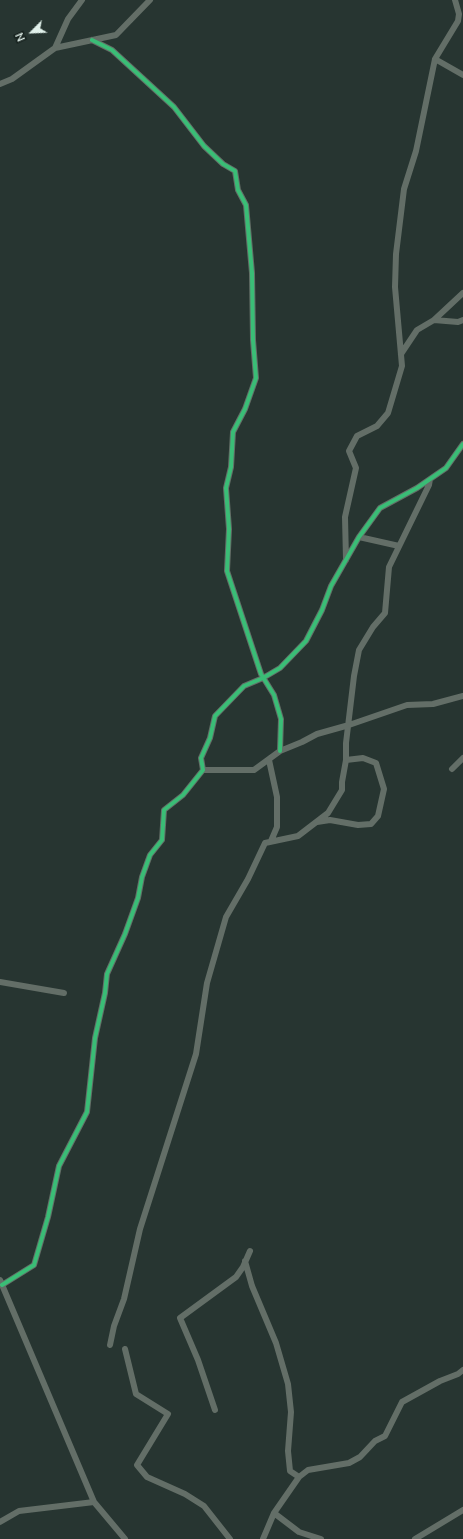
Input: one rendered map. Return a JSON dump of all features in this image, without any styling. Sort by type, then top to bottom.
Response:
[{"type":"street","points":[[55,48],[68,20],[82,0]]},
{"type":"street","points":[[0,84],[12,79],[55,48],[116,35],[150,0]]},
{"type":"street","points":[[346,560],[345,517],[356,468],[349,452],[357,436],[377,426],[388,413],[402,366],[395,287],[396,254],[404,189],[416,151],[435,59],[458,21],[459,14],[455,0]]},
{"type":"street","points":[[92,40],[112,50],[174,107],[204,146],[223,164],[234,171],[238,190],[246,205],[252,273],[253,340],[256,378],[245,409],[233,432],[231,467],[226,488],[229,529],[227,571],[263,678],[274,695],[281,719],[280,752]]},
{"type":"street","points":[[435,59],[463,74]]},
{"type":"street","points":[[401,354],[417,330],[434,320],[463,293]]},
{"type":"street","points":[[434,320],[458,322],[463,320]]},
{"type":"street","points":[[125,1539],[94,1502],[2,1287],[34,1265],[48,1217],[59,1166],[87,1112],[95,1038],[105,993],[107,974],[125,934],[138,898],[142,877],[150,855],[162,840],[164,810],[183,795],[203,770],[201,758],[210,738],[215,716],[244,686],[263,678],[280,668],[306,641],[322,610],[331,586],[359,537],[380,508],[417,488],[446,468],[462,446]]},
{"type":"street","points":[[110,1345],[114,1326],[124,1299],[140,1229],[196,1054],[207,983],[226,917],[248,879],[264,843],[298,836],[328,813],[342,790],[354,676],[359,650],[373,627],[385,613],[389,567],[429,485],[430,479]]},
{"type":"street","points":[[359,537],[399,546]]},
{"type":"street","points":[[203,770],[254,770],[280,752],[317,734],[349,725],[407,705],[433,704],[463,696]]},
{"type":"street","points":[[315,822],[330,820],[358,825],[371,824],[378,816],[384,789],[376,763],[363,758],[346,760]]},
{"type":"street","points":[[452,769],[463,758]]},
{"type":"street","points":[[268,760],[277,797],[276,827],[271,841]]},
{"type":"street","points":[[0,982],[64,993]]},
{"type":"street","points":[[215,1410],[200,1366],[180,1318],[236,1277],[246,1261],[250,1251]]},
{"type":"street","points":[[246,1261],[252,1286],[276,1343],[288,1384],[291,1412],[288,1452],[290,1471],[299,1477]]},
{"type":"street","points":[[125,1349],[136,1394],[168,1414],[137,1465],[147,1477],[185,1494],[204,1506],[230,1539]]},
{"type":"street","points":[[263,1539],[274,1513],[299,1477],[308,1470],[349,1463],[360,1457],[375,1441],[385,1436],[402,1402],[440,1381],[458,1374],[463,1370]]},
{"type":"street","points":[[0,1522],[19,1511],[94,1502]]},
{"type":"street","points":[[416,1539],[463,1510]]},
{"type":"street","points":[[274,1513],[299,1532],[322,1539]]},
{"type":"cycle path","points":[[92,40],[112,50],[174,107],[204,146],[223,164],[235,171],[238,190],[246,205],[252,273],[253,340],[256,378],[245,409],[233,432],[231,467],[226,488],[229,529],[227,571],[261,674],[274,695],[281,719],[280,751]]},
{"type":"cycle path","points":[[2,1285],[34,1265],[48,1217],[59,1166],[87,1112],[95,1038],[105,993],[107,974],[125,934],[138,898],[142,877],[150,855],[162,840],[164,810],[183,795],[203,770],[201,758],[210,738],[215,716],[244,686],[263,678],[280,668],[306,641],[322,610],[331,586],[359,537],[380,508],[417,488],[446,468],[463,444]]}]
